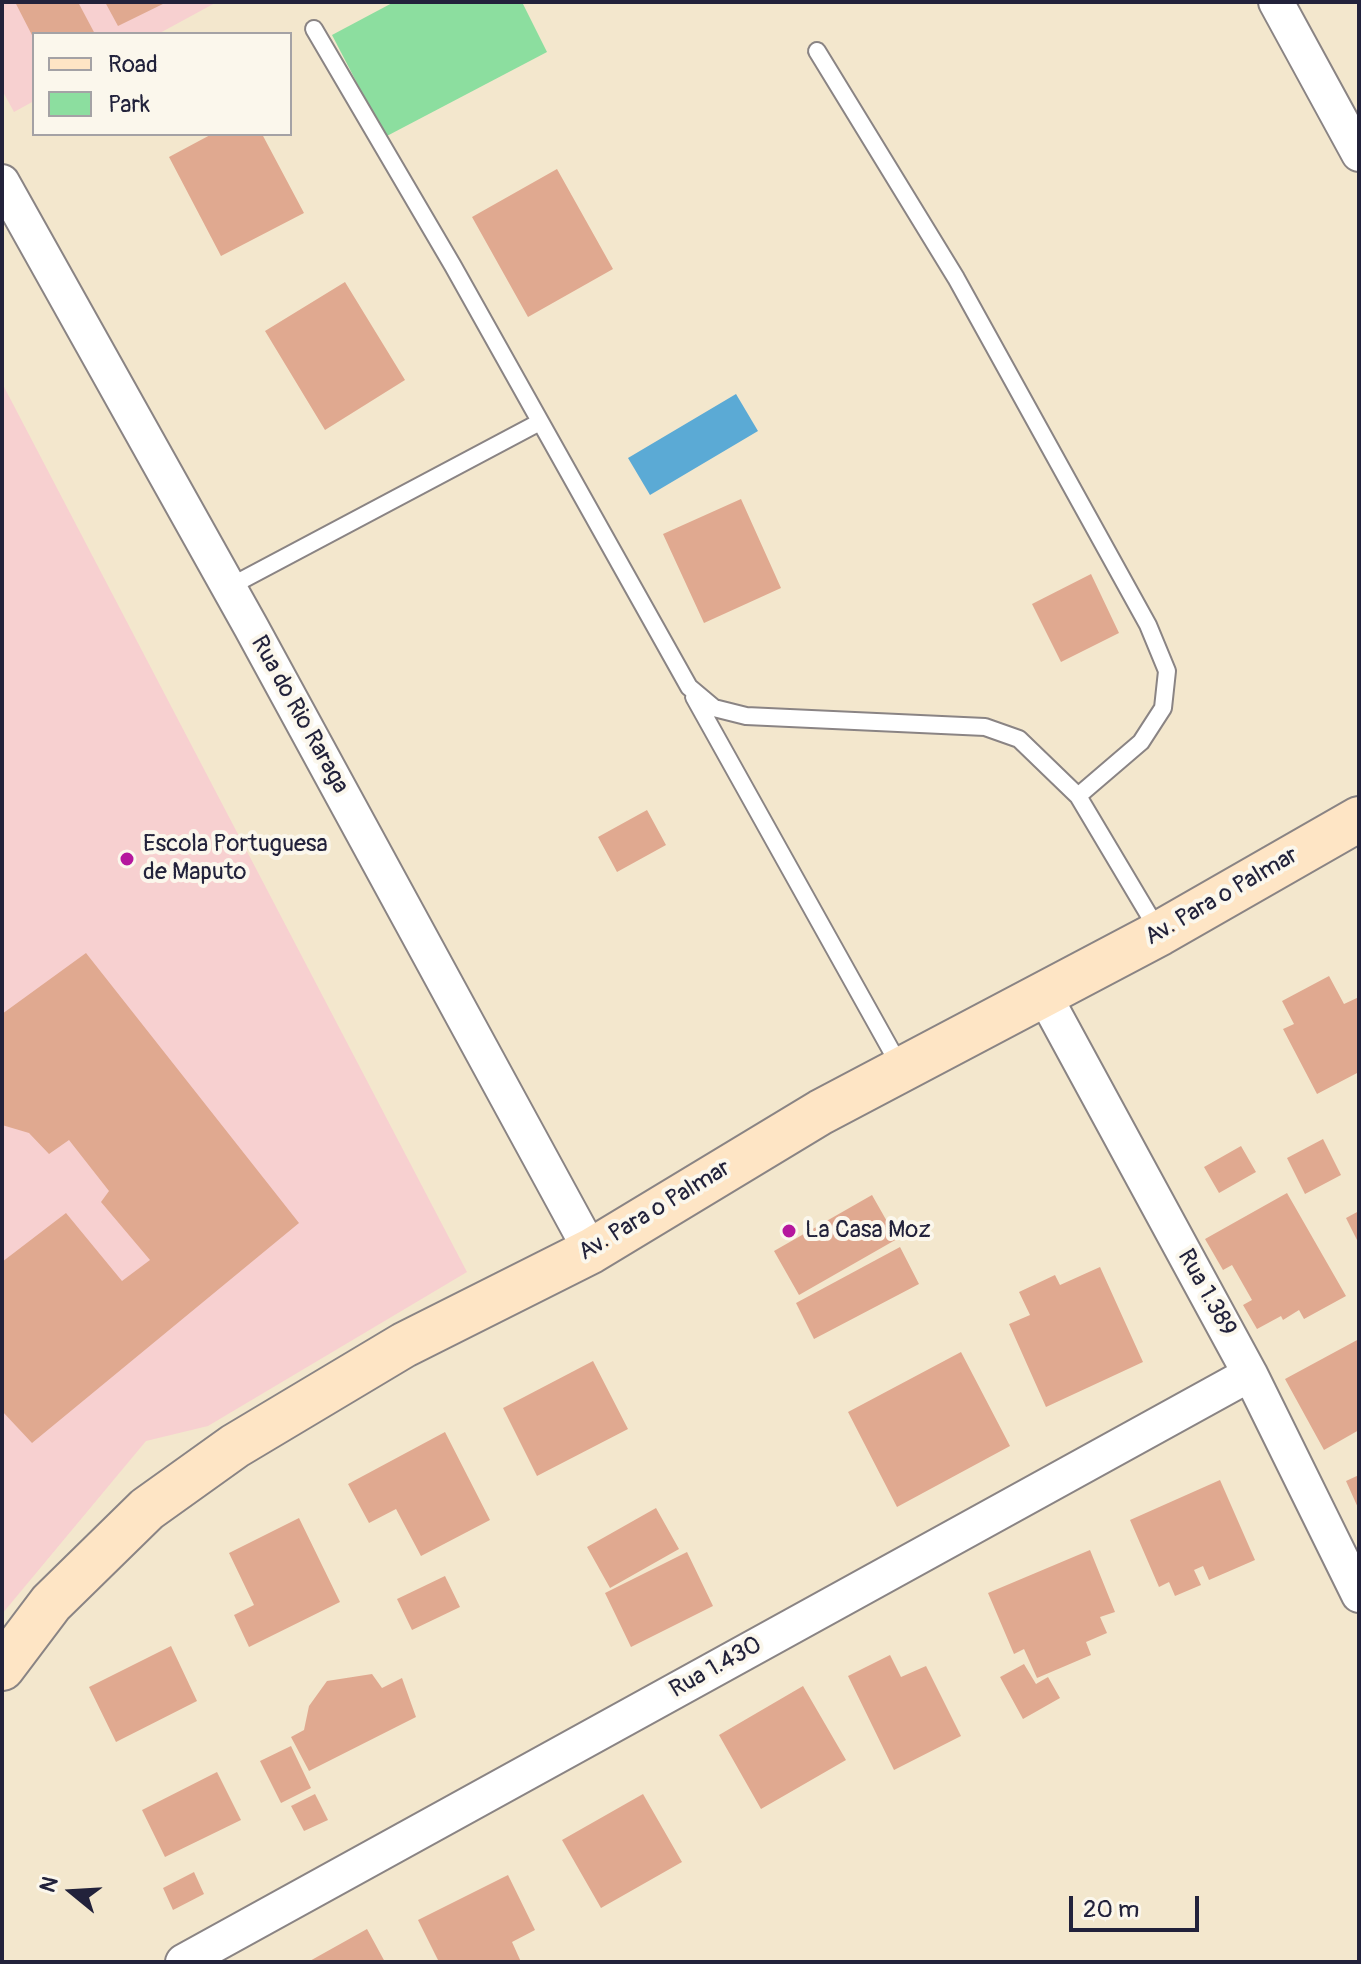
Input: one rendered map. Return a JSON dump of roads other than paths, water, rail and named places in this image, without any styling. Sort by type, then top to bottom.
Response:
[{"type":"main road","name":"Av. Para o Palmar","points":[[2,1668],[51,1603],[147,1509],[235,1446],[404,1345],[591,1251],[821,1112],[1160,933],[1359,819]]},
{"type":"street","points":[[1276,2],[1359,154]]},
{"type":"street","name":"Rua do Rio Raraga","points":[[2,182],[229,587],[591,1251]]},
{"type":"street","name":"Rua 1.389","points":[[1044,995],[1250,1374],[1359,1595]]},
{"type":"street","name":"Rua 1.430","points":[[183,1962],[1250,1374]]},
{"type":"lane","points":[[314,29],[453,266],[538,423],[902,1069]]},
{"type":"lane","points":[[817,51],[964,292],[1148,625],[1167,671],[1163,708],[1141,742],[1078,796]]},
{"type":"lane","points":[[229,587],[538,423]]},
{"type":"lane","points":[[689,687],[714,708],[746,716],[985,727],[1019,739],[1078,796],[1160,933]]},
{"type":"water","points":[[736,394],[758,431],[650,495],[628,458]]},
{"type":"place","name":"Escola Portuguesa de Maputo","points":[[127,859]]},
{"type":"place","name":"La Casa Moz","points":[[789,1231]]}]
